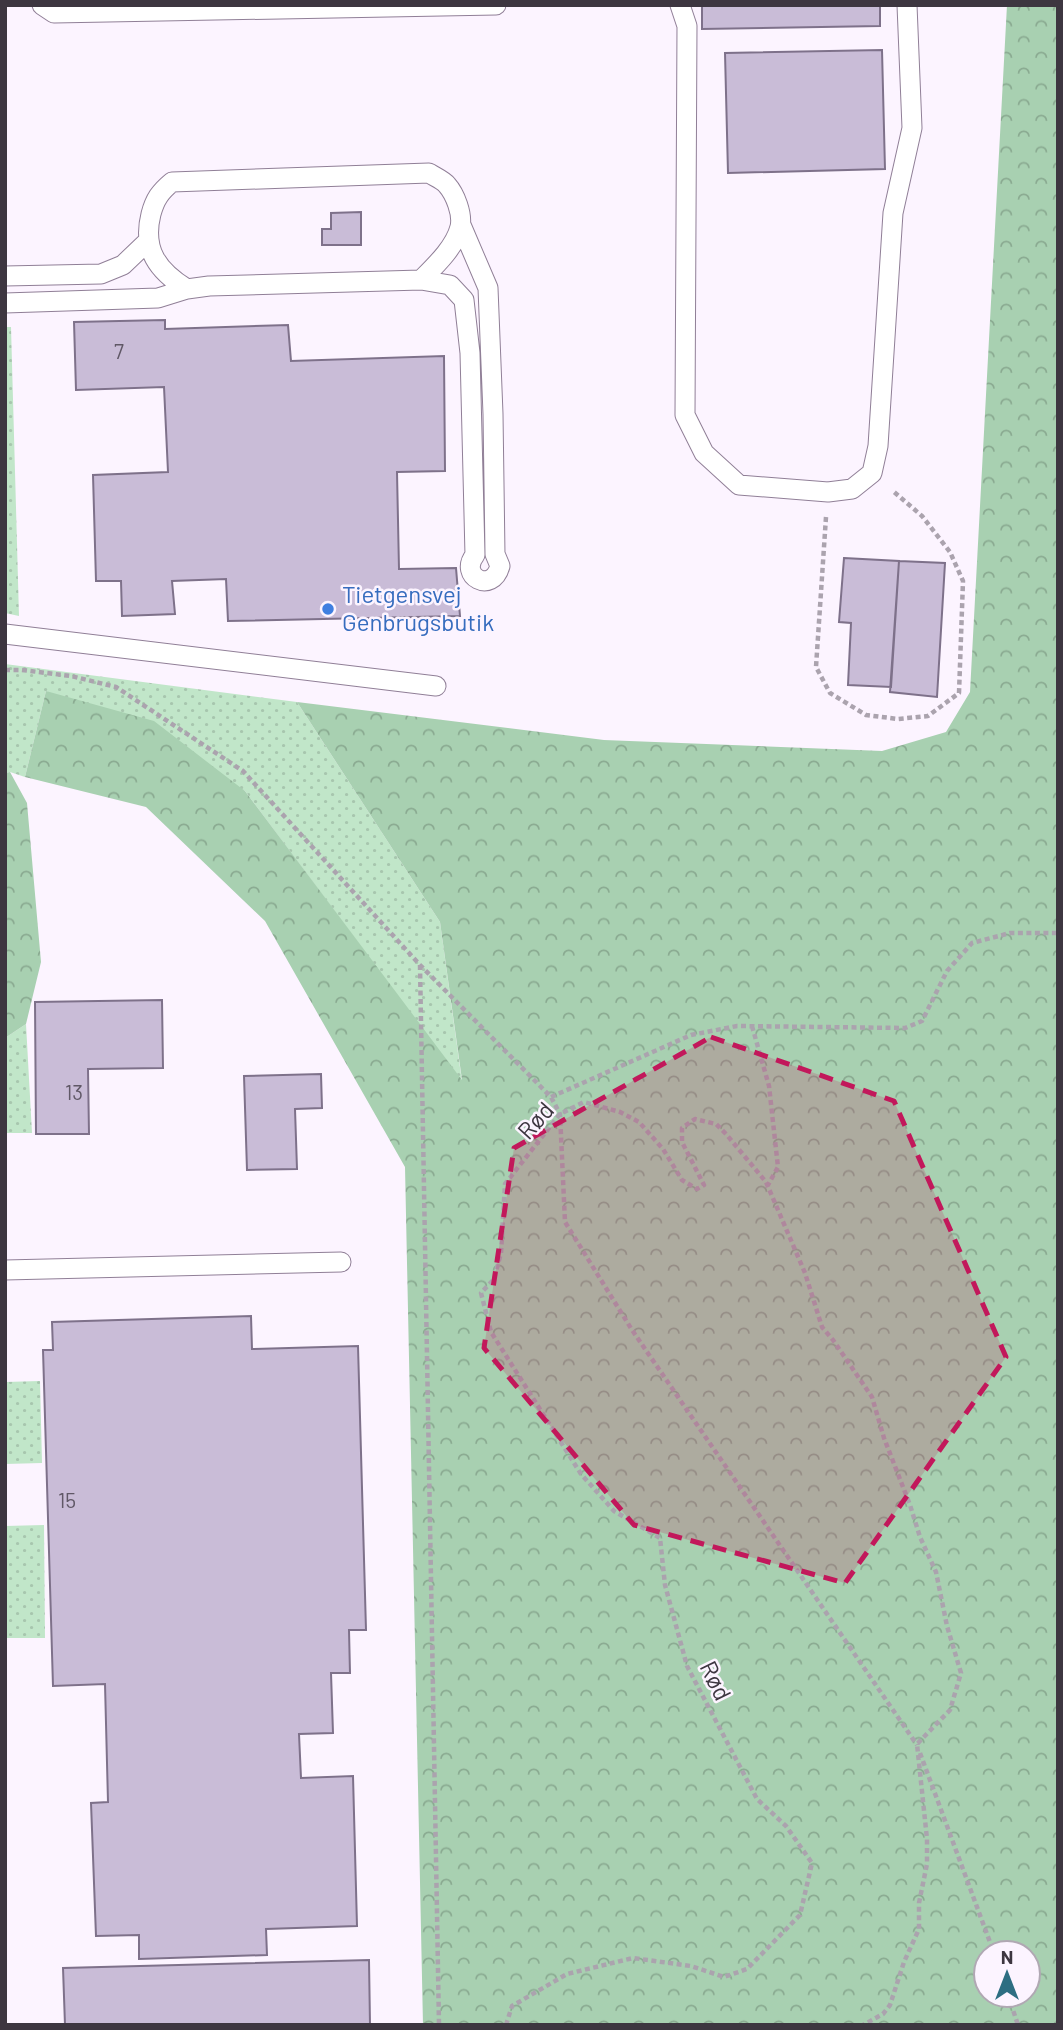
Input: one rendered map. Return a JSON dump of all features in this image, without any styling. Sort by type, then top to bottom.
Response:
[{"type":"lane","points":[[42,5],[54,13],[496,5]]},
{"type":"lane","points":[[680,5],[687,26],[685,415],[704,453],[740,485],[828,492],[852,489],[873,473],[878,446],[893,213],[912,128],[907,5]]},
{"type":"lane","points":[[5,303],[158,298],[187,289],[209,286],[421,279],[450,285],[464,300],[470,353],[475,555],[471,558],[470,568],[478,580],[488,580],[496,575],[500,566],[495,554],[488,288],[461,225],[454,194],[446,183],[429,173],[172,182],[156,199],[148,226],[148,241],[154,258],[169,278],[187,289]]},
{"type":"lane","points":[[421,279],[450,248],[461,225]]},
{"type":"lane","points":[[5,276],[102,274],[123,265],[148,241]]},
{"type":"lane","points":[[5,634],[436,686]]},
{"type":"lane","points":[[5,1270],[341,1262]]},
{"type":"path","points":[[828,492],[816,667],[830,693],[866,715],[898,719],[928,716],[958,693],[963,580],[950,552],[922,516],[873,473]]},
{"type":"path","points":[[5,670],[71,676],[116,687],[243,771],[420,965],[551,1097],[559,1114],[565,1222],[632,1330],[917,1744],[989,1939]]},
{"type":"path","points":[[551,1097],[691,1035],[737,1026],[905,1028],[922,1021],[947,971],[972,943],[1010,933],[1058,933]]},
{"type":"path","points":[[420,965],[439,2025]]},
{"type":"path","points":[[752,1026],[769,1087],[778,1167],[768,1186]]},
{"type":"path","name":"Rød","points":[[506,2025],[512,2006],[567,1974],[633,1958],[691,1966],[724,1977],[747,1969],[800,1915],[812,1863],[786,1826],[757,1799],[687,1666],[665,1585],[660,1538],[614,1511],[580,1474],[491,1332],[481,1293],[494,1279],[501,1253],[505,1184],[559,1114],[584,1102],[620,1112],[639,1122],[663,1149],[682,1180],[697,1189],[704,1185],[682,1142],[682,1128],[695,1119],[716,1124],[768,1186],[804,1273],[822,1327],[873,1398],[884,1438],[920,1537],[936,1572],[947,1626],[961,1673],[950,1710],[917,1744]]},
{"type":"path","points":[[863,2025],[883,2014],[890,2005],[904,1962],[919,1929],[919,1903],[927,1864],[927,1839],[917,1744]]},
{"type":"highlighted area","points":[[711,1037],[894,1101],[1006,1357],[845,1583],[634,1525],[484,1348],[514,1148]]},
{"type":"green space","points":[[1007,5],[1058,5],[1058,2025],[423,2025],[405,1167],[265,921],[146,807],[25,777],[46,691],[154,721],[245,791],[462,1080],[440,922],[297,702],[604,740],[882,751],[946,732],[970,692]]},
{"type":"green space","points":[[5,327],[11,327],[19,616],[5,613]]},
{"type":"green space","points":[[5,664],[297,702],[440,922],[462,1082],[245,791],[46,691],[25,777],[5,773]]},
{"type":"green space","points":[[10,772],[27,803],[41,962],[26,1024],[5,1038],[5,773]]},
{"type":"green space","points":[[26,1024],[32,1133],[5,1133],[5,1038]]},
{"type":"green space","points":[[40,1381],[42,1463],[5,1464],[5,1382]]},
{"type":"green space","points":[[44,1525],[45,1638],[5,1638],[5,1526]]},
{"type":"building","points":[[702,5],[880,5],[880,26],[702,29]]},
{"type":"building","points":[[882,50],[885,169],[728,173],[725,53]]},
{"type":"building","points":[[361,212],[361,245],[322,245],[322,229],[331,229],[331,213]]},
{"type":"building","points":[[165,320],[165,329],[288,325],[291,361],[444,356],[445,471],[397,472],[399,569],[456,568],[460,616],[228,621],[226,579],[172,581],[175,614],[122,616],[121,581],[96,581],[93,475],[168,472],[164,387],[76,390],[74,322]]},
{"type":"building","points":[[844,558],[899,561],[891,687],[848,685],[851,623],[839,622]]},
{"type":"building","points":[[899,561],[945,563],[937,697],[890,692]]},
{"type":"building","points":[[162,1000],[163,1068],[88,1069],[89,1134],[36,1134],[35,1002]]},
{"type":"building","points":[[321,1074],[322,1108],[295,1109],[297,1169],[247,1170],[244,1076]]},
{"type":"building","points":[[251,1316],[252,1349],[358,1346],[366,1630],[349,1630],[350,1673],[331,1673],[333,1733],[299,1734],[301,1778],[353,1776],[357,1926],[266,1929],[267,1955],[139,1959],[139,1935],[96,1936],[91,1803],[108,1802],[105,1684],[53,1686],[43,1350],[53,1350],[52,1322]]},
{"type":"building","points":[[369,1960],[370,2025],[65,2025],[63,1968]]},
{"type":"place","name":"Tietgensvej Genbrugsbutik","points":[[328,609]]}]
